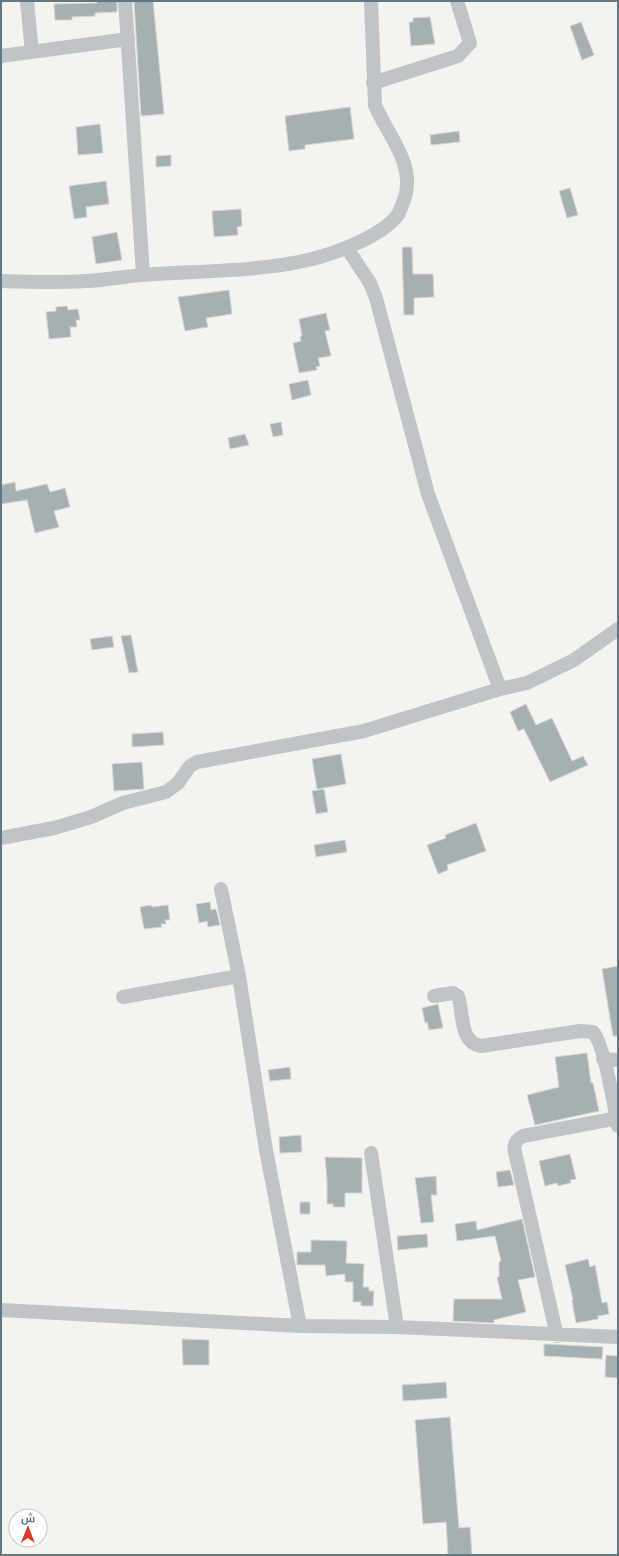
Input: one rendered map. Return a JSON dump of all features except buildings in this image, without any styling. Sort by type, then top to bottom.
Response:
[{"type":"street","points":[[27,1],[32,52]]},
{"type":"street","points":[[125,1],[144,274]]},
{"type":"street","points":[[1,281],[87,281],[144,274],[275,265],[308,260],[346,248],[380,230],[397,216],[406,196],[407,172],[402,154],[375,105],[371,1]]},
{"type":"street","points":[[373,83],[458,56],[470,43],[458,1]]},
{"type":"street","points":[[1,56],[128,39]]},
{"type":"street","points":[[346,248],[370,283],[376,298],[428,494],[500,689]]},
{"type":"street","points":[[1,838],[54,828],[92,817],[123,803],[166,792],[178,783],[190,766],[197,762],[364,731],[500,689],[527,684],[542,678],[574,660],[618,629]]},
{"type":"street","points":[[222,889],[239,976],[266,1150],[300,1326]]},
{"type":"street","points":[[123,997],[239,976]]},
{"type":"street","points":[[434,996],[453,993],[458,996],[466,1035],[471,1043],[475,1045],[481,1046],[589,1031],[593,1032],[598,1037],[618,1121],[523,1136],[518,1138],[515,1143],[515,1152],[557,1336]]},
{"type":"street","points":[[603,1059],[618,1060]]},
{"type":"street","points":[[371,1153],[397,1327]]},
{"type":"street","points":[[1,1310],[300,1326],[397,1327],[557,1336],[618,1337]]}]
